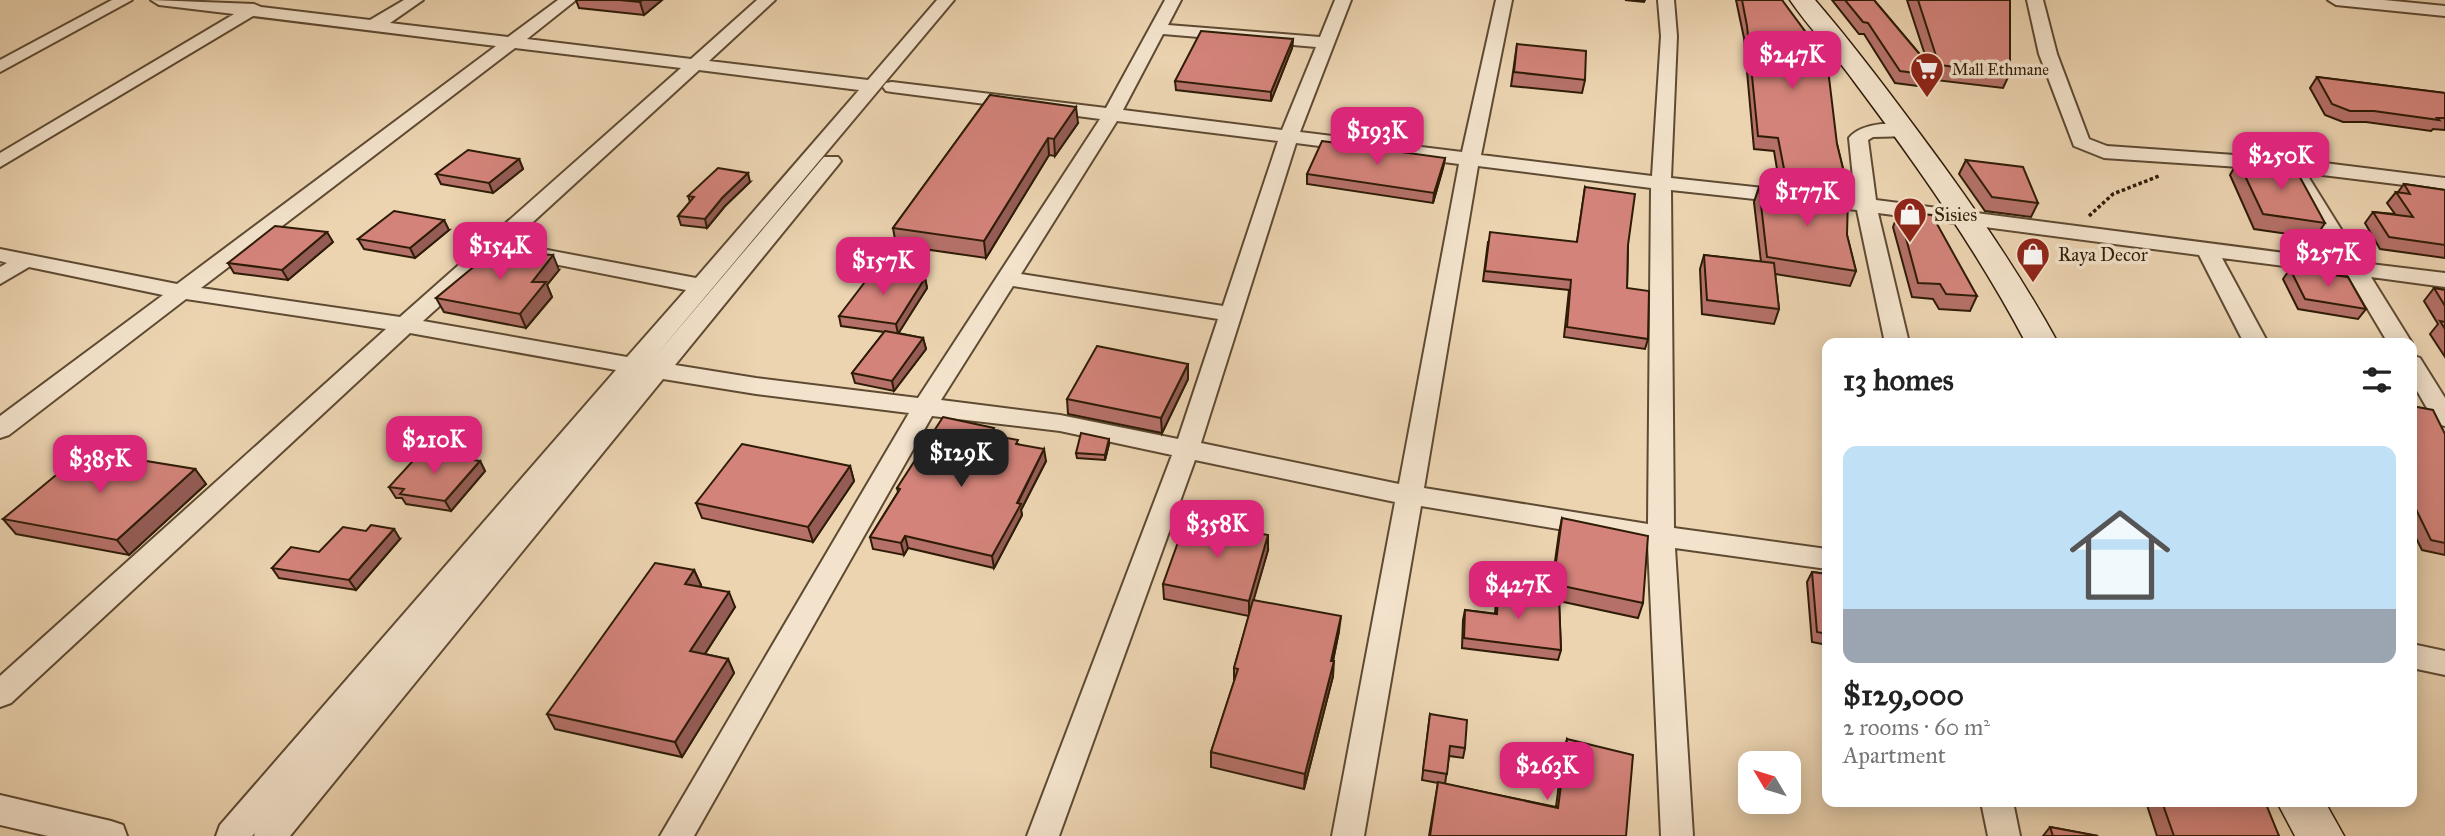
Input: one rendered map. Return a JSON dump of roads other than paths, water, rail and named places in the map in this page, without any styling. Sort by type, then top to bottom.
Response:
[{"type":"street","points":[[0,67],[124,0]]},
{"type":"street","points":[[159,0],[1661,183],[1866,205],[2445,280]]},
{"type":"street","points":[[0,161],[270,0]]},
{"type":"street","points":[[373,26],[415,0]]},
{"type":"street","points":[[0,429],[568,0]]},
{"type":"street","points":[[0,694],[767,0]]},
{"type":"street","points":[[232,836],[645,368],[882,87],[946,0]]},
{"type":"street","points":[[270,836],[645,368],[702,286],[964,0]]},
{"type":"street","points":[[676,836],[925,406],[1111,116],[1172,0]]},
{"type":"street","points":[[1043,836],[1186,451],[1289,137],[1343,0]]},
{"type":"street","points":[[1348,836],[1408,495],[1448,294],[1470,159],[1504,0]]},
{"type":"street","points":[[1666,0],[1669,36],[1661,183],[1661,536],[1677,836]]},
{"type":"street","points":[[1802,0],[1837,38],[1968,220],[2012,287],[2039,338]]},
{"type":"street","points":[[2035,0],[2048,54],[2081,142],[2104,152],[2292,165],[2445,184]]},
{"type":"street","points":[[2336,0],[2445,11]]},
{"type":"street","points":[[1158,29],[1326,43]]},
{"type":"street","points":[[1896,338],[1866,205],[1858,138],[1871,131],[1905,132]]},
{"type":"street","points":[[2292,165],[2397,338]]},
{"type":"street","points":[[494,246],[702,286]]},
{"type":"street","points":[[2208,251],[2253,338]]},
{"type":"street","points":[[0,255],[181,292],[406,325],[756,386],[1060,423],[1408,495],[1661,536],[1822,558]]},
{"type":"street","points":[[0,277],[27,259]]},
{"type":"street","points":[[1007,278],[1231,314]]},
{"type":"street","points":[[2417,371],[2445,418]]},
{"type":"street","points":[[1998,807],[2004,836]]},
{"type":"street","points":[[2303,807],[2321,836]]},
{"type":"street","points":[[0,810],[111,836]]},
{"type":"place","name":"Mall Ethmane","points":[[1927,99]]},
{"type":"place","name":"Sisies","points":[[1910,244]]},
{"type":"place","name":"Raya Decor","points":[[2033,284]]}]
